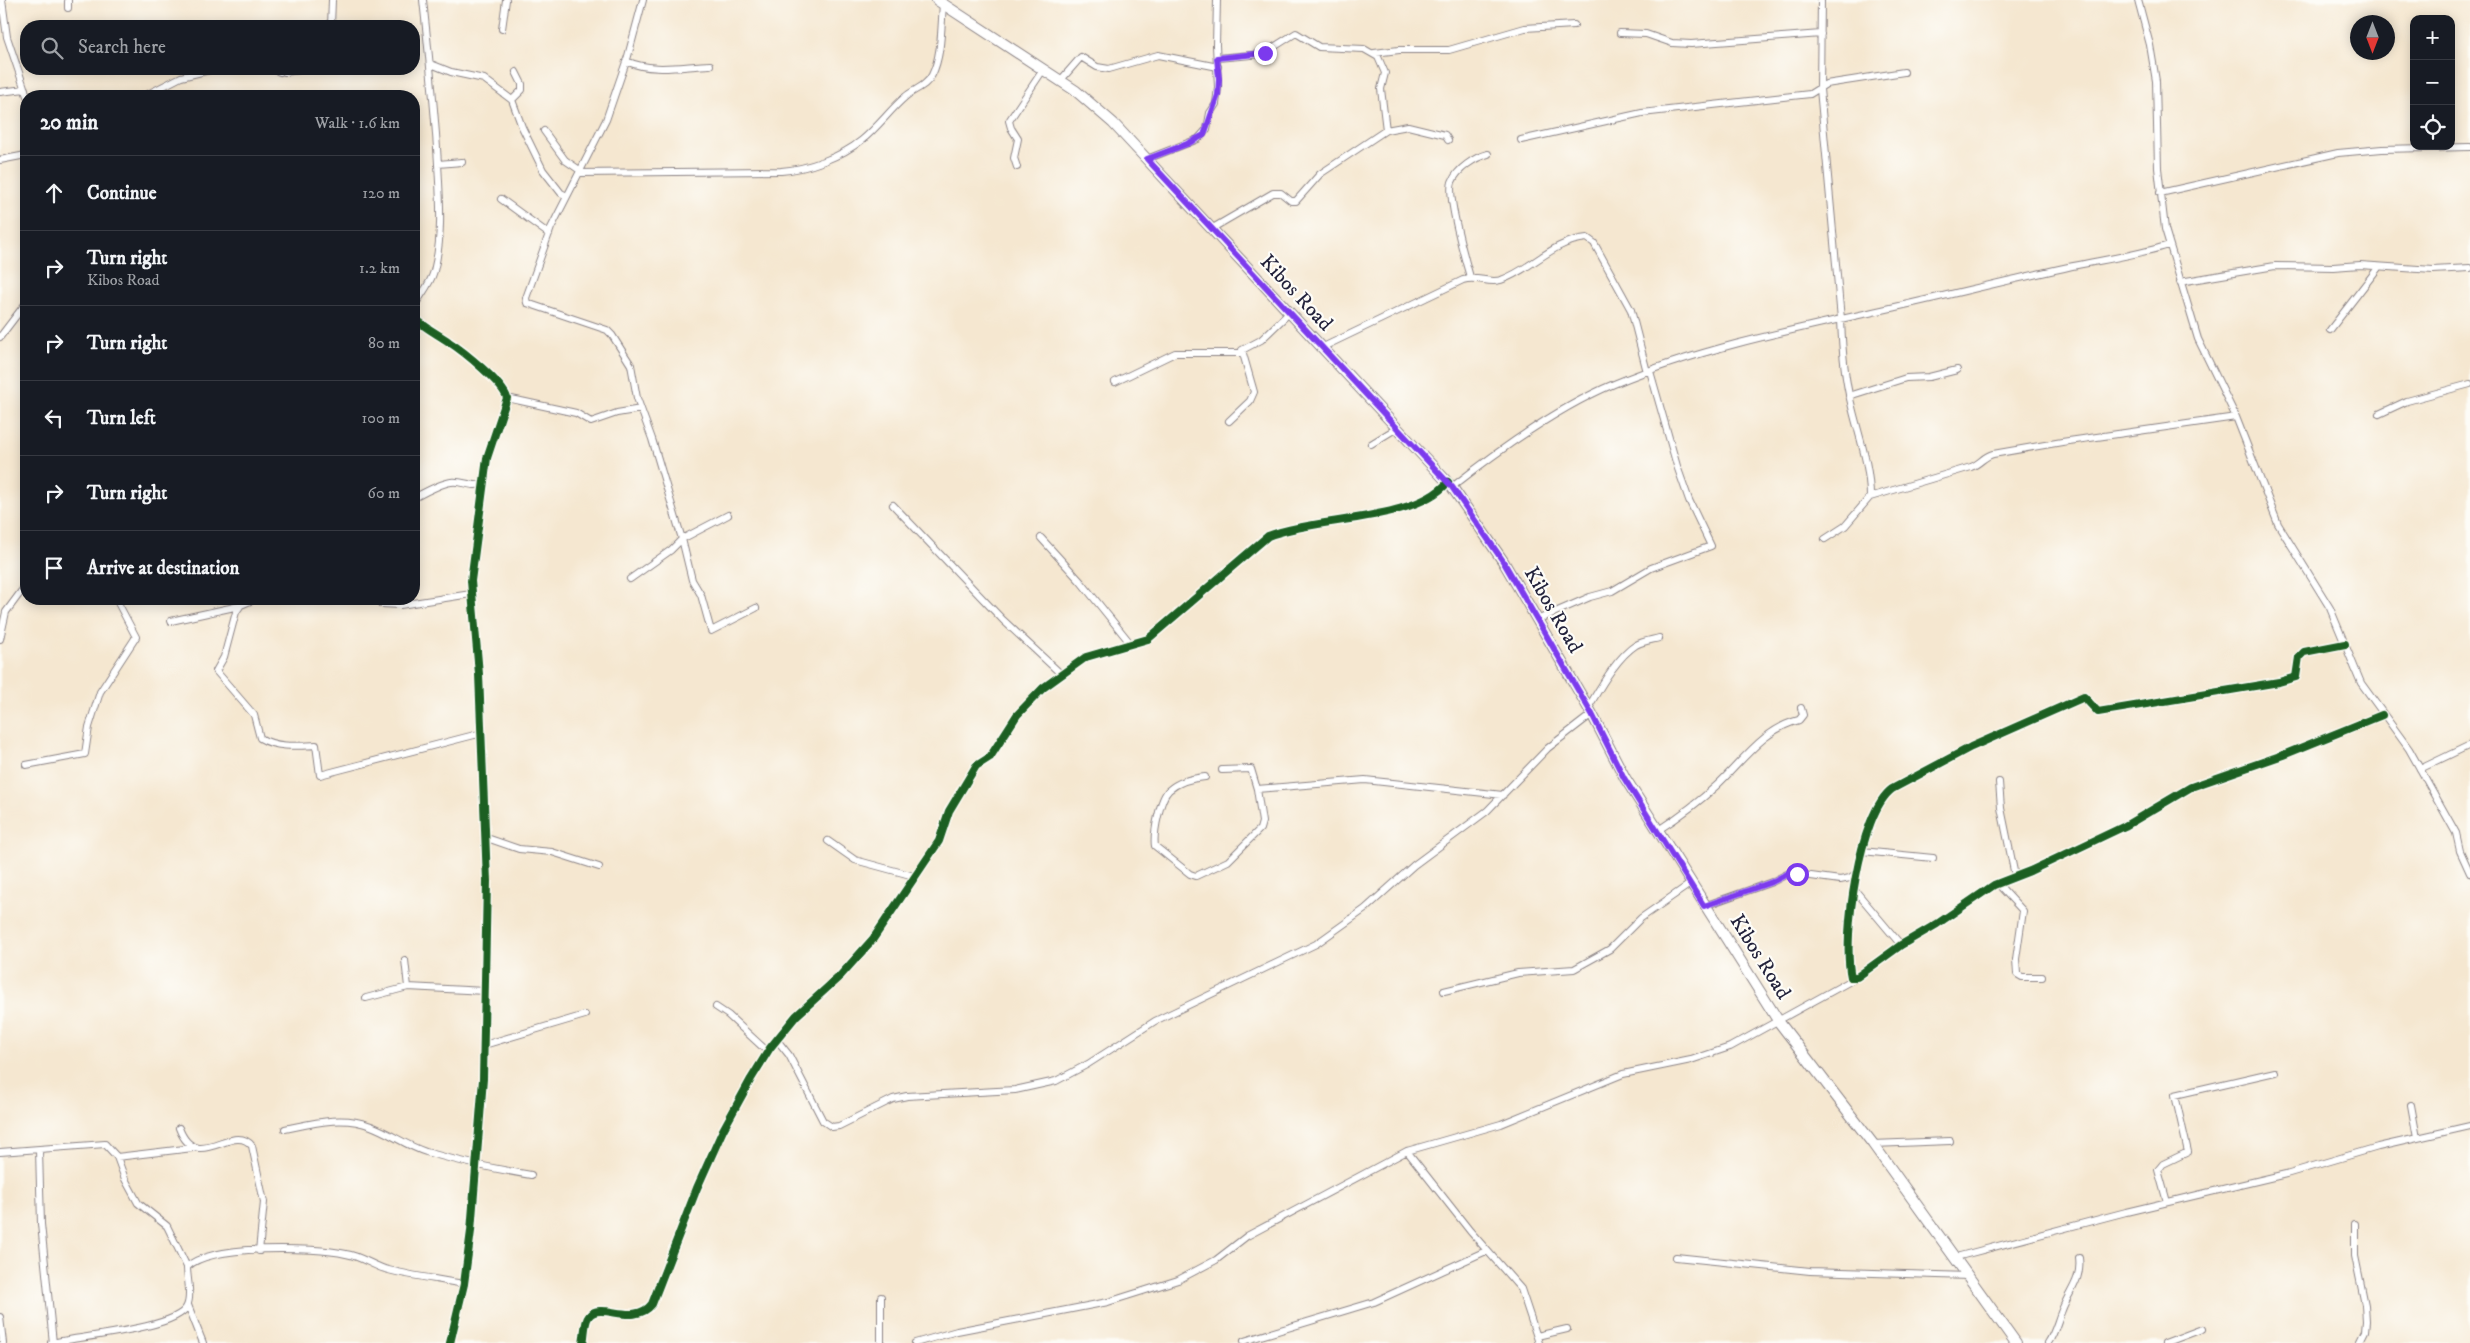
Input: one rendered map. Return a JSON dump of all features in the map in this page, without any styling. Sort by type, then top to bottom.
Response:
[{"type":"main road","name":"Kibos Road","points":[[940,2],[1060,81],[1113,123],[1450,484],[1503,561],[1590,711],[1624,778],[1779,1022],[1873,1144],[2016,1343]]},
{"type":"street","points":[[2,0],[3,29],[25,90]]},
{"type":"street","points":[[68,0],[68,8]]},
{"type":"street","points":[[331,20],[332,0]]},
{"type":"street","points":[[420,296],[430,281],[439,245],[441,202],[423,0]]},
{"type":"street","points":[[502,29],[506,0]]},
{"type":"street","points":[[643,0],[626,62],[606,120],[549,234],[526,301],[610,332],[631,365],[641,409],[682,539],[692,580],[701,596],[711,630],[756,608]]},
{"type":"street","points":[[1147,159],[1187,144],[1204,135],[1216,104],[1218,87],[1217,0]]},
{"type":"street","points":[[1821,0],[1820,89],[1842,348],[1850,396],[1869,472],[1870,497]]},
{"type":"street","points":[[2138,0],[2150,45],[2156,81],[2160,193],[2169,245],[2204,354],[2236,417],[2272,513],[2330,608],[2361,683],[2382,715],[2409,749],[2456,833],[2460,851],[2470,873]]},
{"type":"street","points":[[544,131],[565,160],[581,172],[781,172],[801,168],[841,153],[863,139],[908,94],[918,89],[930,78],[938,55],[940,2]]},
{"type":"street","points":[[1217,58],[1263,54],[1296,34],[1319,47],[1353,48],[1374,53],[1399,50],[1449,50],[1525,28],[1574,25]]},
{"type":"street","points":[[1620,34],[1646,34],[1672,43],[1691,44],[1821,34]]},
{"type":"street","points":[[1374,53],[1381,62],[1385,73],[1381,89],[1386,130]]},
{"type":"street","points":[[1060,81],[1081,57],[1097,67],[1109,68],[1158,55],[1218,67]]},
{"type":"street","points":[[626,62],[641,68],[655,69],[710,65]]},
{"type":"street","points":[[430,64],[451,72],[484,78],[512,100],[522,127],[543,170],[561,193],[567,196]]},
{"type":"street","points":[[1017,167],[1014,158],[1018,139],[1009,121],[1043,70]]},
{"type":"street","points":[[512,100],[522,90],[516,72]]},
{"type":"street","points":[[1521,140],[1642,112],[1810,94],[1826,84],[1904,72]]},
{"type":"street","points":[[156,90],[192,75]]},
{"type":"street","points":[[0,92],[20,93]]},
{"type":"street","points":[[1211,229],[1273,192],[1281,194],[1291,201],[1296,201],[1320,174],[1386,130],[1412,126],[1445,135],[1448,140]]},
{"type":"street","points":[[2160,193],[2338,153],[2382,149],[2470,147]]},
{"type":"street","points":[[1470,278],[1452,200],[1452,185],[1454,179],[1470,162],[1488,154]]},
{"type":"street","points":[[0,160],[20,156]]},
{"type":"street","points":[[438,164],[462,162]]},
{"type":"street","points":[[501,199],[549,234]]},
{"type":"street","points":[[1321,348],[1470,278],[1502,279],[1518,272],[1550,250],[1576,240],[1590,239],[1594,243],[1631,310],[1677,466],[1689,500],[1711,546],[1650,568],[1612,591],[1590,597],[1537,620]]},
{"type":"street","points":[[583,1343],[587,1321],[591,1314],[598,1311],[638,1314],[648,1310],[697,1188],[723,1130],[768,1052],[796,1016],[840,976],[873,939],[914,876],[928,861],[939,841],[949,812],[972,771],[990,757],[1017,715],[1035,695],[1086,657],[1114,651],[1148,639],[1162,629],[1268,536],[1282,530],[1326,521],[1369,517],[1435,494],[1504,448],[1577,403],[1613,384],[1699,355],[1841,319],[2066,268],[2134,256],[2169,245]]},
{"type":"street","points":[[2180,282],[2276,266],[2333,267],[2354,265],[2378,268],[2470,268]]},
{"type":"street","points":[[2330,330],[2378,268]]},
{"type":"street","points":[[0,337],[20,311]]},
{"type":"street","points":[[1229,421],[1250,401],[1254,392],[1242,353],[1245,348],[1261,340],[1289,313]]},
{"type":"street","points":[[420,325],[451,343],[499,385],[507,398],[576,413],[591,422],[617,413],[641,409]]},
{"type":"street","points":[[1115,382],[1175,353],[1242,353]]},
{"type":"street","points":[[1850,396],[1906,378],[1929,377],[1957,370]]},
{"type":"street","points":[[2379,414],[2407,401],[2470,384]]},
{"type":"street","points":[[450,1343],[464,1284],[477,1166],[484,1044],[487,924],[482,733],[479,674],[471,594],[487,458],[507,398]]},
{"type":"street","points":[[1825,539],[1845,526],[1870,497],[1972,467],[1981,463],[1987,455],[2236,417]]},
{"type":"street","points":[[1371,444],[1397,428]]},
{"type":"street","points":[[420,495],[451,482],[462,482],[476,486],[483,483]]},
{"type":"street","points":[[893,505],[1003,620],[1062,674]]},
{"type":"street","points":[[630,579],[666,554],[682,539],[728,515]]},
{"type":"street","points":[[1041,538],[1081,582],[1131,644]]},
{"type":"street","points":[[0,639],[6,612],[20,593]]},
{"type":"street","points":[[420,601],[471,594]]},
{"type":"street","points":[[26,765],[85,754],[89,727],[100,692],[136,637],[119,605]]},
{"type":"street","points":[[240,606],[233,618],[224,657],[216,671],[254,715],[260,738],[270,743],[285,745],[316,745],[320,775],[482,733]]},
{"type":"street","points":[[171,622],[240,606]]},
{"type":"street","points":[[777,1040],[788,1055],[823,1121],[832,1127],[840,1126],[894,1099],[906,1096],[1015,1090],[1056,1081],[1082,1068],[1154,1020],[1316,944],[1365,909],[1414,865],[1467,826],[1502,795],[1548,748],[1590,711],[1618,665],[1632,649],[1639,644],[1659,638]]},
{"type":"street","points":[[1854,979],[1851,977],[1850,972],[1850,932],[1856,873],[1868,828],[1883,797],[1892,789],[1971,747],[2084,697],[2098,712],[2279,682],[2296,677],[2298,657],[2304,652],[2345,644]]},
{"type":"street","points":[[1657,831],[1714,789],[1764,738],[1789,722],[1800,720],[1803,715],[1802,708]]},
{"type":"street","points":[[915,1343],[957,1331],[1108,1302],[1178,1280],[1216,1260],[1247,1236],[1407,1151],[1501,1124],[1623,1074],[1710,1054],[1779,1022],[1854,979],[1901,945],[1998,884],[2125,826],[2191,788],[2283,755],[2382,715]]},
{"type":"street","points":[[2420,769],[2470,744]]},
{"type":"street","points":[[1205,777],[1192,778],[1168,790],[1160,809],[1154,837],[1155,846],[1190,874],[1196,876],[1228,860],[1260,829],[1262,822],[1257,790],[1251,769],[1222,770]]},
{"type":"street","points":[[1257,790],[1365,780],[1502,795]]},
{"type":"street","points":[[1999,782],[2001,808],[2015,876]]},
{"type":"street","points":[[484,837],[519,849],[552,852],[600,867]]},
{"type":"street","points":[[828,841],[855,860],[914,876]]},
{"type":"street","points":[[1862,851],[1933,858]]},
{"type":"street","points":[[1704,906],[1772,882],[1789,873],[1840,880],[1850,878],[1856,873]]},
{"type":"street","points":[[1444,991],[1518,973],[1546,973],[1574,969],[1610,950],[1641,918],[1690,884]]},
{"type":"street","points":[[1998,884],[2023,910],[2016,959],[2016,974],[2022,977],[2042,978]]},
{"type":"street","points":[[1854,890],[1901,945]]},
{"type":"street","points":[[405,960],[408,987]]},
{"type":"street","points":[[366,998],[408,987],[485,991]]},
{"type":"street","points":[[716,1007],[728,1015],[768,1052]]},
{"type":"street","points":[[484,1044],[586,1015]]},
{"type":"street","points":[[2167,1202],[2158,1170],[2163,1164],[2188,1152],[2175,1095],[2275,1072]]},
{"type":"street","points":[[2411,1106],[2417,1138]]},
{"type":"street","points":[[285,1129],[331,1120],[359,1123],[371,1126],[424,1151],[477,1166],[531,1175]]},
{"type":"street","points":[[1956,1257],[2470,1126]]},
{"type":"street","points":[[179,1128],[186,1143],[195,1148]]},
{"type":"street","points":[[117,1157],[195,1148],[240,1139],[248,1141],[252,1146],[264,1202],[260,1251]]},
{"type":"street","points":[[1873,1144],[1950,1141]]},
{"type":"street","points":[[0,1152],[102,1143],[107,1146],[117,1157],[134,1197],[168,1226],[187,1267],[188,1305],[203,1343]]},
{"type":"street","points":[[38,1150],[41,1224],[52,1343],[103,1336],[161,1322],[181,1313],[188,1305]]},
{"type":"street","points":[[1407,1151],[1486,1251],[1521,1289],[1538,1340],[1568,1329]]},
{"type":"street","points":[[2355,1224],[2355,1256],[2365,1306],[2366,1321],[2365,1332],[2359,1343]]},
{"type":"street","points":[[187,1267],[194,1262],[216,1255],[249,1250],[310,1250],[348,1254],[397,1272],[464,1284]]},
{"type":"street","points":[[1244,1341],[1370,1304],[1486,1251]]},
{"type":"street","points":[[1676,1257],[1810,1271],[1969,1276]]},
{"type":"street","points":[[2048,1343],[2054,1335],[2061,1312],[2080,1275],[2079,1258]]},
{"type":"street","points":[[881,1297],[881,1343]]},
{"type":"street","points":[[0,1317],[2,1343]]},
{"type":"street","points":[[2165,1343],[2202,1329]]},
{"type":"cycle path","points":[[420,322],[455,346],[482,368],[498,384],[507,398],[487,458],[471,581],[479,674],[487,881],[483,1079],[471,1231],[464,1284],[450,1343]]},
{"type":"cycle path","points":[[583,1343],[586,1322],[594,1312],[636,1313],[645,1311],[652,1304],[697,1188],[723,1130],[770,1048],[796,1016],[840,976],[873,939],[939,841],[949,811],[976,766],[990,757],[1017,715],[1043,688],[1086,657],[1148,639],[1268,536],[1312,525],[1389,512],[1413,505],[1433,495],[1448,482]]},
{"type":"cycle path","points":[[2345,644],[2304,652],[2299,657],[2296,677],[2279,682],[2098,712],[2084,697],[1971,747],[1892,789],[1880,802],[1870,823],[1862,849],[1851,907],[1849,935],[1851,977],[1857,977],[1901,945],[1937,924],[1994,885],[2030,871],[2125,826],[2191,787],[2283,755],[2382,715]]},
{"type":"route","points":[[1265,53],[1217,58],[1218,95],[1216,104],[1210,113],[1204,135],[1166,153],[1147,159],[1244,266],[1452,487],[1503,561],[1592,714],[1624,778],[1704,906],[1772,882],[1787,874],[1797,874]]}]
